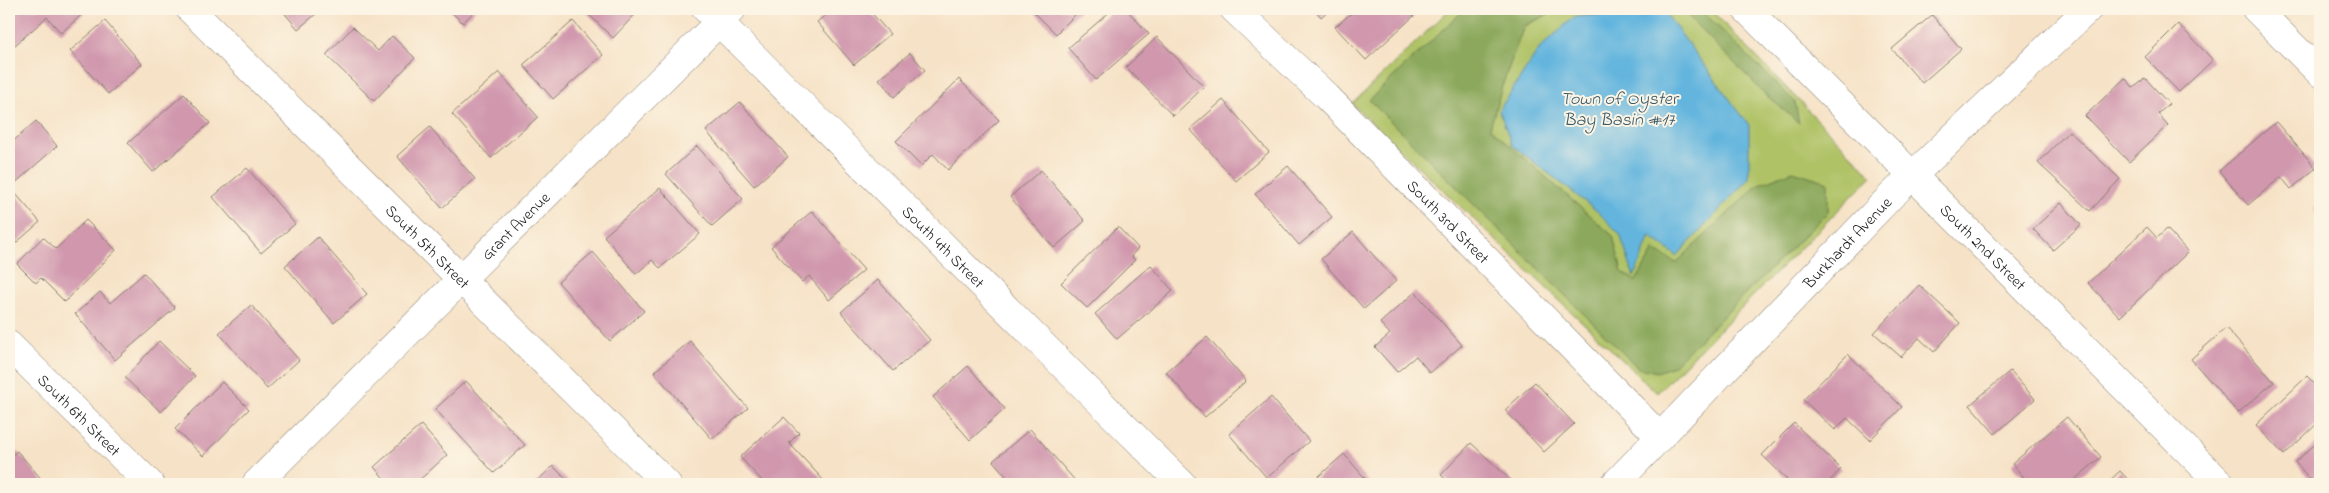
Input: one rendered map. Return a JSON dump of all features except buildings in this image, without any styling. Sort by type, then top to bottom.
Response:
[{"type":"street","name":"South 5th Street","points":[[190,9],[667,484]]},
{"type":"street","name":"South 3rd Street","points":[[1234,9],[1327,97],[1660,437]]},
{"type":"street","name":"South 2nd Street","points":[[1746,9],[2221,484]]},
{"type":"street","name":"Burkhardt Avenue","points":[[1615,484],[1914,175],[2088,9]]},
{"type":"street","points":[[2256,9],[2320,73]]},
{"type":"street","name":"Grant Avenue","points":[[256,484],[462,279],[719,13]]},
{"type":"street","name":"South 4th Street","points":[[719,13],[1182,484]]},
{"type":"street","name":"South 6th Street","points":[[9,345],[150,484]]},
{"type":"green space","points":[[1450,9],[1710,9],[1872,176],[1657,393],[1352,104]]},
{"type":"green space","points":[[1465,9],[1560,9],[1524,26],[1502,86],[1490,128],[1613,236],[1622,272],[1636,281],[1654,250],[1676,263],[1759,184],[1793,171],[1828,182],[1828,212],[1673,366],[1657,372],[1638,368],[1369,100]]},
{"type":"green space","points":[[1681,9],[1700,9],[1795,102],[1799,123],[1765,94]]},
{"type":"water","name":"Town of Oyster Bay Basin #17","points":[[1663,10],[1749,125],[1749,178],[1677,256],[1650,236],[1634,277],[1620,234],[1597,211],[1512,145],[1499,110],[1540,48],[1574,17]]}]
